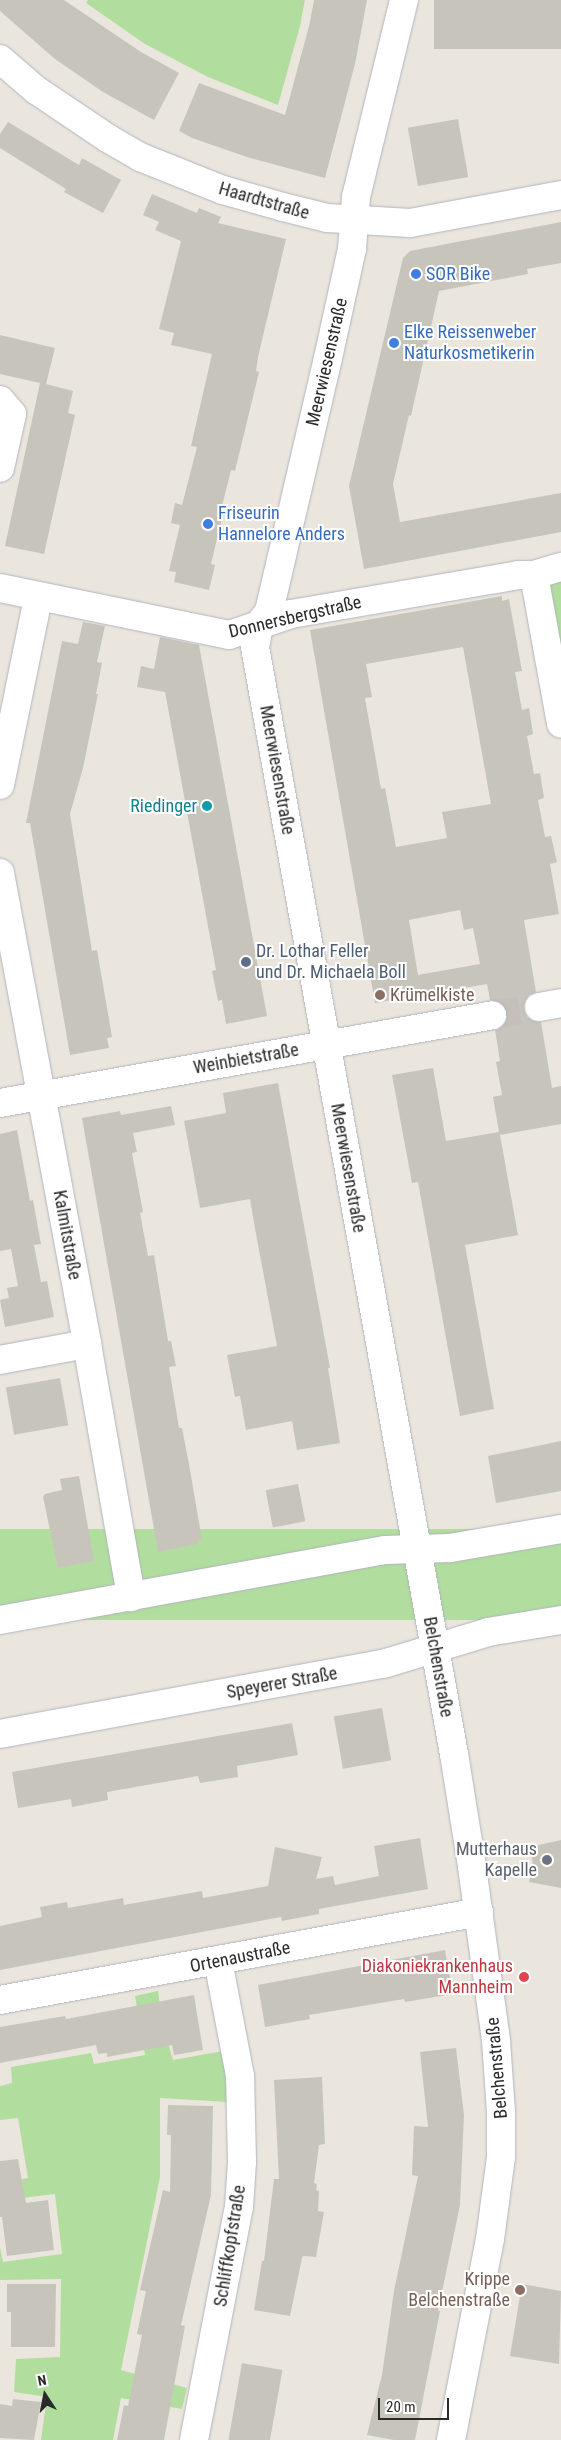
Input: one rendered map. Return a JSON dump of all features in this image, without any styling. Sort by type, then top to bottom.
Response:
[{"type":"street","name":"Meerwiesenstraße","points":[[404,0],[356,197],[352,249],[269,611],[259,626],[255,647],[416,1548]]},
{"type":"street","name":"Haardtstraße","points":[[0,59],[58,105],[140,157],[223,190],[327,218],[410,223],[561,195]]},
{"type":"street","points":[[0,400],[12,414],[0,468]]},
{"type":"street","name":"Donnersbergstraße","points":[[0,588],[38,598],[229,635],[291,614],[518,575],[534,575],[561,567]]},
{"type":"street","points":[[534,575],[561,724]]},
{"type":"street","points":[[0,785],[38,598]]},
{"type":"street","name":"Kalmitstraße","points":[[0,873],[87,1344],[131,1596]]},
{"type":"street","name":"Weinbietstraße","points":[[0,1103],[492,1015]]},
{"type":"street","points":[[0,1360],[87,1344]]},
{"type":"street","points":[[0,1620],[385,1550],[450,1548],[561,1529]]},
{"type":"street","name":"Belchenstraße","points":[[416,1548],[454,1754],[479,1912],[496,2042],[501,2112],[502,2157],[490,2239],[451,2440]]},
{"type":"street","name":"Speyerer Straße","points":[[0,1734],[383,1664],[488,1632],[561,1620]]},
{"type":"street","name":"Ortenaustraße","points":[[0,2000],[479,1912]]},
{"type":"street","name":"Schliffkopfstraße","points":[[194,2440],[239,2207],[242,2162],[240,2076],[218,1961]]},
{"type":"green space","points":[[88,0],[305,0],[300,26],[278,105],[208,77],[145,44],[86,3]]},
{"type":"green space","points":[[561,567],[561,724],[542,613],[549,569]]},
{"type":"green space","points":[[0,1529],[561,1529],[561,1620],[0,1620]]},
{"type":"green space","points":[[158,1991],[163,2026],[173,2060],[223,2051],[228,2102],[160,2098],[160,2177],[121,2370],[187,2388],[182,2409],[121,2398],[113,2440],[41,2440],[47,2397],[14,2392],[16,2359],[60,2357],[61,2279],[0,2280],[0,2248],[3,2262],[62,2254],[55,2194],[6,2200],[0,2183],[28,2178],[18,2118],[0,2120],[0,2086],[12,2083],[11,2067],[91,2053],[94,2064],[145,2055],[135,1996]]},
{"type":"building","points":[[0,0],[64,0],[141,52],[179,73],[154,120],[103,92],[55,59],[0,11]]},
{"type":"building","points":[[314,0],[367,0],[355,64],[325,178],[250,158],[192,138],[179,131],[199,83],[285,115],[309,26]]},
{"type":"building","points":[[434,0],[561,0],[561,49],[434,49]]},
{"type":"building","points":[[458,119],[468,177],[418,186],[408,128]]},
{"type":"building","points":[[8,122],[79,165],[82,158],[121,180],[103,213],[64,192],[66,189],[0,148],[0,134]]},
{"type":"building","points":[[152,194],[197,213],[199,208],[221,217],[218,223],[286,239],[258,357],[256,371],[259,372],[235,471],[231,470],[220,514],[223,514],[211,564],[215,565],[209,590],[174,582],[176,572],[169,571],[180,525],[171,523],[175,503],[182,505],[197,447],[191,446],[212,354],[171,345],[174,333],[159,329],[181,241],[155,230],[159,222],[143,215]]},
{"type":"building","points":[[561,222],[561,263],[527,269],[528,274],[439,291],[411,416],[409,415],[393,484],[400,522],[561,493],[561,532],[364,569],[349,486],[403,258],[410,251]]},
{"type":"building","points":[[0,335],[55,348],[46,384],[73,391],[68,413],[75,415],[44,554],[5,546],[40,383],[0,374]]},
{"type":"building","points":[[502,596],[502,601],[509,599],[522,671],[515,672],[522,710],[529,708],[533,734],[527,736],[534,774],[540,773],[544,798],[538,800],[545,837],[551,836],[557,862],[550,864],[559,914],[524,920],[536,992],[529,995],[525,1001],[524,1009],[527,1017],[533,1021],[541,1022],[552,1088],[561,1086],[561,1124],[500,1135],[518,1235],[465,1245],[494,1409],[460,1416],[418,1182],[412,1183],[392,1075],[433,1068],[446,1141],[499,1132],[493,1097],[502,1095],[496,1062],[500,1061],[495,1030],[502,1027],[506,1021],[507,1012],[504,1005],[498,1001],[490,1000],[487,984],[375,1003],[310,630]],"holes":[[[463,647],[491,804],[442,812],[447,838],[396,847],[385,788],[381,789],[365,698],[372,697],[366,664]],[[460,910],[464,930],[473,928],[480,964],[418,975],[409,920]]]},
{"type":"building","points":[[83,622],[105,626],[97,662],[102,663],[96,694],[98,694],[83,768],[70,814],[92,951],[97,950],[112,1037],[107,1038],[109,1048],[70,1055],[30,823],[26,823],[62,641],[78,644]]},
{"type":"building","points":[[160,637],[199,645],[267,1016],[226,1024],[222,1000],[218,1001],[212,971],[216,970],[165,692],[137,687],[141,666],[154,669]]},
{"type":"building","points":[[278,1083],[330,1368],[328,1368],[340,1443],[297,1450],[292,1421],[246,1430],[240,1396],[235,1397],[227,1355],[277,1346],[250,1199],[200,1208],[184,1121],[226,1113],[223,1093]]},
{"type":"building","points":[[171,1106],[175,1125],[133,1133],[137,1152],[132,1153],[143,1212],[140,1213],[148,1256],[154,1255],[168,1341],[171,1341],[176,1366],[169,1367],[179,1428],[182,1428],[202,1540],[197,1541],[197,1544],[158,1552],[82,1118],[120,1111],[121,1115]]},
{"type":"building","points":[[17,1130],[30,1201],[33,1200],[41,1244],[34,1245],[41,1282],[47,1281],[54,1317],[5,1327],[0,1300],[9,1298],[7,1288],[18,1286],[11,1249],[0,1251],[0,1134]]},
{"type":"building","points":[[60,1378],[68,1425],[14,1435],[6,1388]]},
{"type":"building","points":[[561,1441],[561,1491],[496,1503],[488,1456]]},
{"type":"building","points":[[79,1476],[94,1561],[58,1568],[43,1497],[45,1494],[62,1490],[60,1479]]},
{"type":"building","points":[[298,1484],[305,1521],[273,1528],[266,1490]]},
{"type":"building","points":[[382,1708],[391,1760],[343,1769],[334,1717]]},
{"type":"building","points":[[292,1723],[298,1755],[237,1766],[238,1777],[200,1783],[198,1776],[107,1792],[108,1800],[72,1807],[71,1799],[18,1808],[12,1772]]},
{"type":"building","points":[[420,1838],[428,1889],[319,1909],[319,1914],[282,1921],[281,1917],[0,1970],[0,1926],[42,1917],[40,1907],[67,1902],[68,1908],[123,1898],[124,1905],[202,1891],[203,1898],[268,1886],[275,1847],[322,1857],[316,1879],[333,1876],[335,1885],[379,1876],[374,1846]]},
{"type":"building","name":"Mutterhaus Kapelle","points":[[561,1840],[561,1888],[529,1882],[533,1865],[530,1847]]},
{"type":"building","points":[[445,1950],[453,1994],[405,2002],[404,1999],[309,2015],[310,2019],[265,2027],[258,1985]]},
{"type":"building","points":[[194,1995],[203,2050],[174,2055],[172,2045],[107,2057],[107,2053],[98,2054],[96,2045],[0,2063],[0,2027],[65,2016],[66,2019]]},
{"type":"building","points":[[456,2048],[464,2115],[460,2205],[438,2311],[440,2311],[415,2440],[394,2440],[367,2435],[382,2375],[394,2291],[418,2176],[412,2175],[414,2126],[428,2127],[420,2052]]},
{"type":"building","points":[[322,2077],[325,2144],[319,2145],[314,2183],[317,2184],[316,2190],[319,2191],[318,2211],[324,2212],[316,2257],[303,2256],[302,2258],[290,2316],[254,2310],[262,2261],[264,2261],[274,2179],[279,2179],[274,2080]]},
{"type":"building","points":[[168,2105],[213,2106],[211,2195],[181,2325],[185,2326],[164,2440],[117,2440],[124,2405],[128,2406],[142,2335],[137,2334],[146,2291],[140,2290],[163,2190],[170,2192],[171,2135],[167,2135]]},
{"type":"building","points":[[18,2159],[26,2203],[48,2200],[54,2250],[7,2256],[2,2217],[0,2217],[0,2161]]},
{"type":"building","points":[[7,2284],[56,2284],[55,2347],[11,2347],[11,2312],[7,2312]]},
{"type":"building","points":[[522,2284],[561,2291],[559,2364],[510,2356]]},
{"type":"building","points":[[242,2363],[282,2370],[270,2440],[228,2440]]},
{"type":"building","points":[[13,2399],[41,2402],[34,2440],[0,2438],[0,2404],[12,2406]]},
{"type":"tunnel","points":[[492,1015],[539,1007]]},
{"type":"place","name":"SOR Bike","points":[[416,274]]},
{"type":"place","name":"Elke Reissenweber Naturkosmetikerin","points":[[394,343]]},
{"type":"place","name":"Friseurin Hannelore Anders","points":[[208,524]]},
{"type":"place","name":"Riedinger","points":[[207,806]]},
{"type":"place","name":"Dr. Lothar Feller und Dr. Michaela Boll","points":[[246,962]]},
{"type":"place","name":"Krümelkiste","points":[[380,995]]},
{"type":"place","name":"Mutterhaus Kapelle","points":[[547,1860]]},
{"type":"place","name":"Diakoniekrankenhaus Mannheim","points":[[524,1977]]},
{"type":"place","name":"Krippe Belchenstraße","points":[[520,2290]]}]
